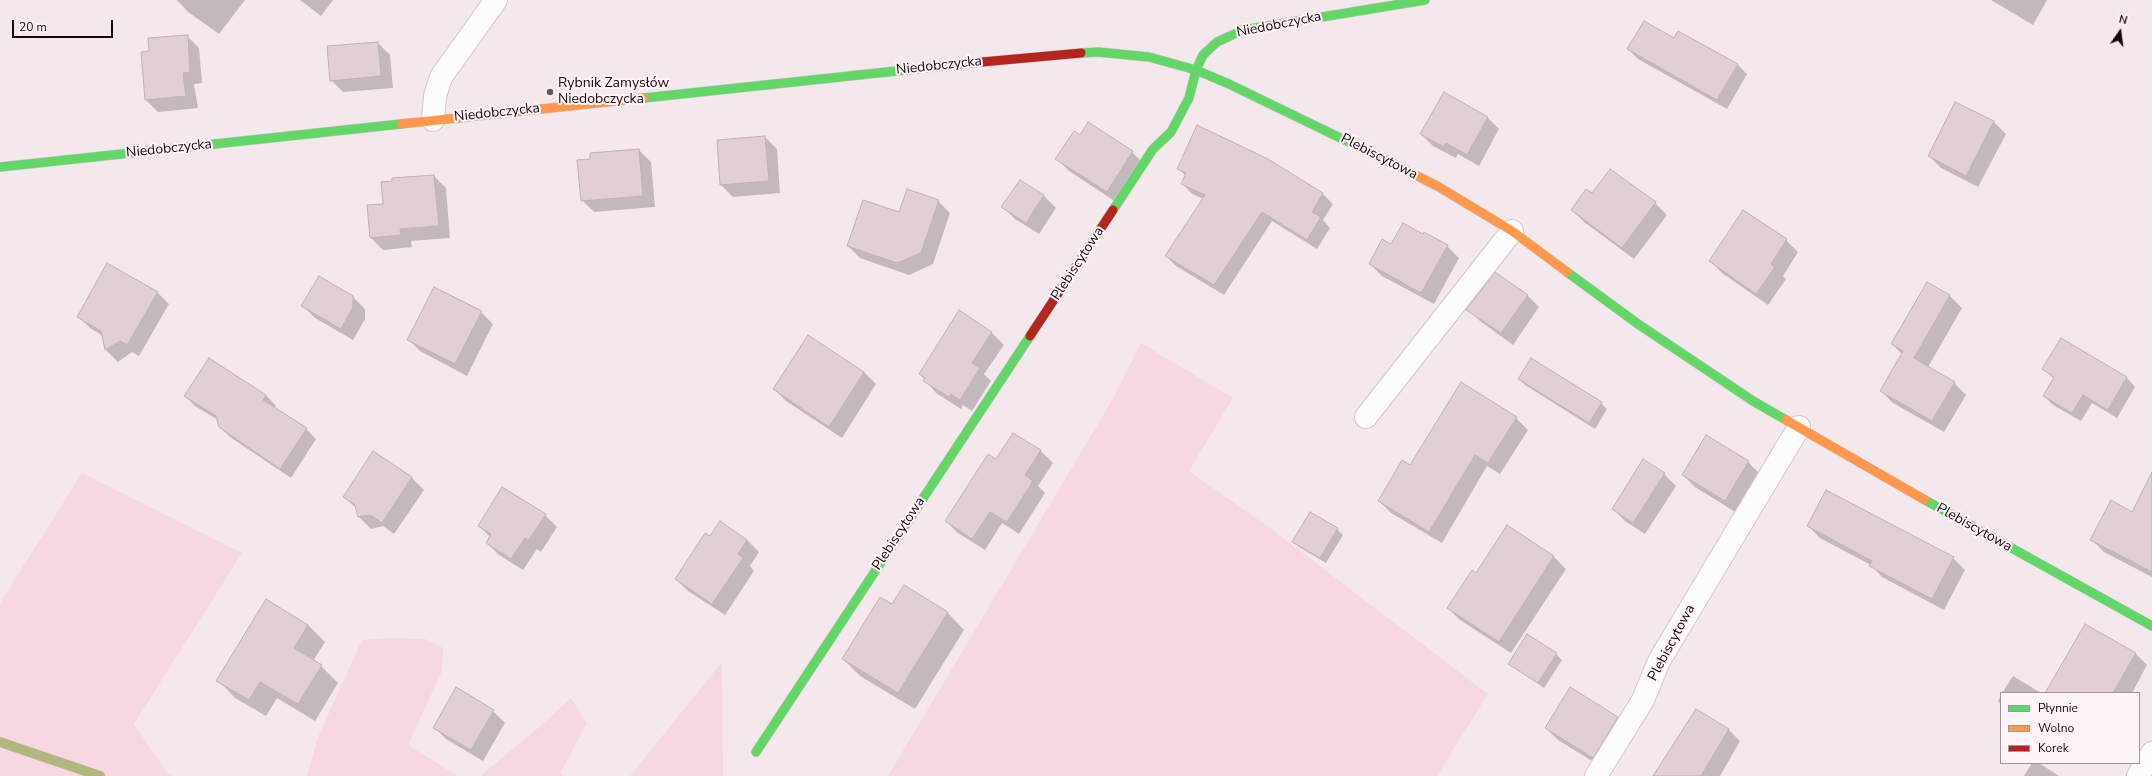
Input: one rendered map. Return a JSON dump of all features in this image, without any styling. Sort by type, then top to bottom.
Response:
[{"type":"street","name":"Niedobczycka","points":[[433,120],[434,96],[441,77],[496,0]]},
{"type":"street","name":"Niedobczycka","points":[[0,166],[1073,53],[1122,53],[1149,57],[1196,70],[1203,55],[1217,42],[1243,30],[1425,0]]},
{"type":"street","name":"Plebiscytowa","points":[[756,752],[1153,149],[1171,132],[1189,98],[1196,70],[1393,163],[1476,209],[1512,231],[1638,324],[1697,365],[1753,401],[1930,503],[2152,626]]},
{"type":"street","points":[[1366,417],[1512,231]]},
{"type":"street","name":"Plebiscytowa","points":[[1596,776],[1643,700],[1659,661],[1799,427]]},
{"type":"street","points":[[2138,776],[2152,753]]},
{"type":"shaded area","points":[[1141,343],[1233,398],[1189,471],[1270,528],[1488,694],[1437,776],[888,776],[1111,402]]},
{"type":"shaded area","points":[[82,473],[242,553],[134,724],[168,774],[172,776],[0,776],[0,603]]},
{"type":"shaded area","points":[[392,638],[425,639],[443,648],[442,671],[408,745],[458,776],[307,776],[318,737],[362,640]]},
{"type":"shaded area","points":[[722,662],[723,776],[630,776]]},
{"type":"shaded area","points":[[571,698],[587,723],[561,772],[563,776],[480,776],[538,728]]},
{"type":"building","points":[[1644,21],[1674,38],[1678,31],[1738,64],[1717,100],[1627,49]]},
{"type":"building","points":[[188,35],[190,72],[183,73],[186,96],[145,100],[141,52],[149,51],[148,38]]},
{"type":"building","points":[[378,42],[381,76],[330,81],[327,46]]},
{"type":"building","points":[[1444,92],[1488,117],[1467,155],[1446,143],[1444,147],[1420,134]]},
{"type":"building","points":[[1955,102],[1994,121],[1966,176],[1928,156]]},
{"type":"building","points":[[1088,122],[1133,151],[1107,192],[1055,159],[1074,131],[1080,135]]},
{"type":"building","points":[[1197,125],[1268,159],[1323,193],[1312,212],[1321,217],[1307,240],[1262,212],[1214,285],[1165,256],[1205,195],[1181,184],[1186,173],[1177,169]]},
{"type":"building","points":[[765,136],[769,181],[720,185],[717,140]]},
{"type":"building","points":[[639,149],[643,196],[581,201],[577,160],[590,159],[590,153]]},
{"type":"building","points":[[1610,169],[1656,202],[1622,248],[1571,210],[1586,189],[1592,193]]},
{"type":"building","points":[[434,175],[439,226],[400,229],[401,235],[370,238],[367,205],[383,204],[381,182],[392,181],[392,178]]},
{"type":"building","points":[[1020,180],[1044,195],[1026,223],[1001,207]]},
{"type":"building","points":[[907,189],[939,200],[921,253],[897,263],[847,246],[863,200],[899,212]]},
{"type":"building","points":[[1743,210],[1787,239],[1771,264],[1775,267],[1756,294],[1709,261]]},
{"type":"building","points":[[1403,223],[1448,245],[1421,293],[1369,264],[1382,239],[1391,244]]},
{"type":"building","points":[[107,263],[158,292],[127,345],[120,341],[105,350],[101,331],[77,317]]},
{"type":"building","points":[[1495,272],[1528,295],[1501,333],[1466,310]]},
{"type":"building","points":[[319,276],[353,296],[353,307],[341,329],[301,306]]},
{"type":"building","points":[[1927,282],[1950,295],[1914,358],[1955,382],[1932,421],[1880,391],[1903,351],[1891,344]]},
{"type":"building","points":[[434,287],[482,311],[455,364],[407,340]]},
{"type":"building","points":[[959,310],[992,332],[972,363],[980,368],[960,400],[951,394],[949,397],[923,381],[925,378],[919,374]]},
{"type":"building","points":[[808,335],[864,372],[829,427],[773,389]]},
{"type":"building","points":[[2061,338],[2127,377],[2108,410],[2083,395],[2072,413],[2043,396],[2054,377],[2042,369]]},
{"type":"building","points":[[209,358],[266,395],[263,400],[307,428],[280,469],[219,427],[216,416],[184,396]]},
{"type":"building","points":[[1531,358],[1602,402],[1589,423],[1518,379]]},
{"type":"building","points":[[1461,382],[1517,417],[1488,463],[1475,455],[1429,532],[1378,501],[1402,460],[1410,465]]},
{"type":"building","points":[[1013,433],[1041,450],[1025,475],[1033,481],[1007,522],[990,512],[972,539],[945,521],[988,454],[996,459]]},
{"type":"building","points":[[1706,435],[1749,461],[1725,501],[1682,475]]},
{"type":"building","points":[[373,451],[412,477],[382,523],[370,515],[358,517],[355,505],[343,497]]},
{"type":"building","points":[[1643,459],[1665,473],[1633,523],[1612,509]]},
{"type":"building","points":[[2152,472],[2152,572],[2090,540],[2111,500],[2132,512]]},
{"type":"building","points":[[502,487],[546,514],[529,540],[525,538],[511,559],[486,543],[491,534],[478,526]]},
{"type":"building","points":[[1826,490],[1954,557],[1932,599],[1869,566],[1872,561],[1807,526]]},
{"type":"building","points":[[1310,512],[1338,528],[1320,558],[1292,542]]},
{"type":"building","points":[[720,521],[747,540],[738,554],[743,558],[712,604],[675,579],[705,533],[710,536]]},
{"type":"building","points":[[1507,525],[1554,556],[1499,642],[1447,608],[1472,570],[1476,573]]},
{"type":"building","points":[[904,585],[948,612],[898,693],[842,659],[880,597],[892,604]]},
{"type":"building","points":[[266,599],[308,625],[294,648],[322,665],[298,704],[260,682],[249,700],[216,681]]},
{"type":"building","points":[[2085,624],[2136,653],[2114,692],[2046,692]]},
{"type":"building","points":[[1527,634],[1557,653],[1538,683],[1508,664]]},
{"type":"building","points":[[456,687],[494,710],[471,750],[433,728]]},
{"type":"building","points":[[1570,687],[1618,717],[1593,758],[1545,728]]},
{"type":"building","points":[[1696,709],[1729,729],[1701,776],[1653,776]]},
{"type":"waterway","points":[[0,742],[100,776]]},
{"type":"traffic: fast","points":[[1113,210],[1153,149],[1171,132],[1189,98],[1196,70],[1203,55],[1217,42],[1243,30],[1425,0]]},
{"type":"traffic: fast","points":[[1081,53],[1098,52],[1149,57],[1196,70],[1229,84],[1394,164]]},
{"type":"traffic: fast","points":[[644,98],[971,63]]},
{"type":"traffic: fast","points":[[0,167],[401,124]]},
{"type":"traffic: fast","points":[[1567,272],[1638,324],[1753,401],[1786,420]]},
{"type":"traffic: fast","points":[[756,752],[1030,336]]},
{"type":"traffic: fast","points":[[1925,500],[2152,626]]},
{"type":"traffic: slow","points":[[401,124],[644,98]]},
{"type":"traffic: slow","points":[[1394,164],[1439,187],[1512,231],[1567,272]]},
{"type":"traffic: slow","points":[[1786,420],[1925,500]]},
{"type":"traffic: jam","points":[[971,63],[1081,53]]},
{"type":"traffic: jam","points":[[1030,336],[1113,210]]},
{"type":"place","name":"Rybnik Zamysłów Niedobczycka","points":[[550,92]]}]
